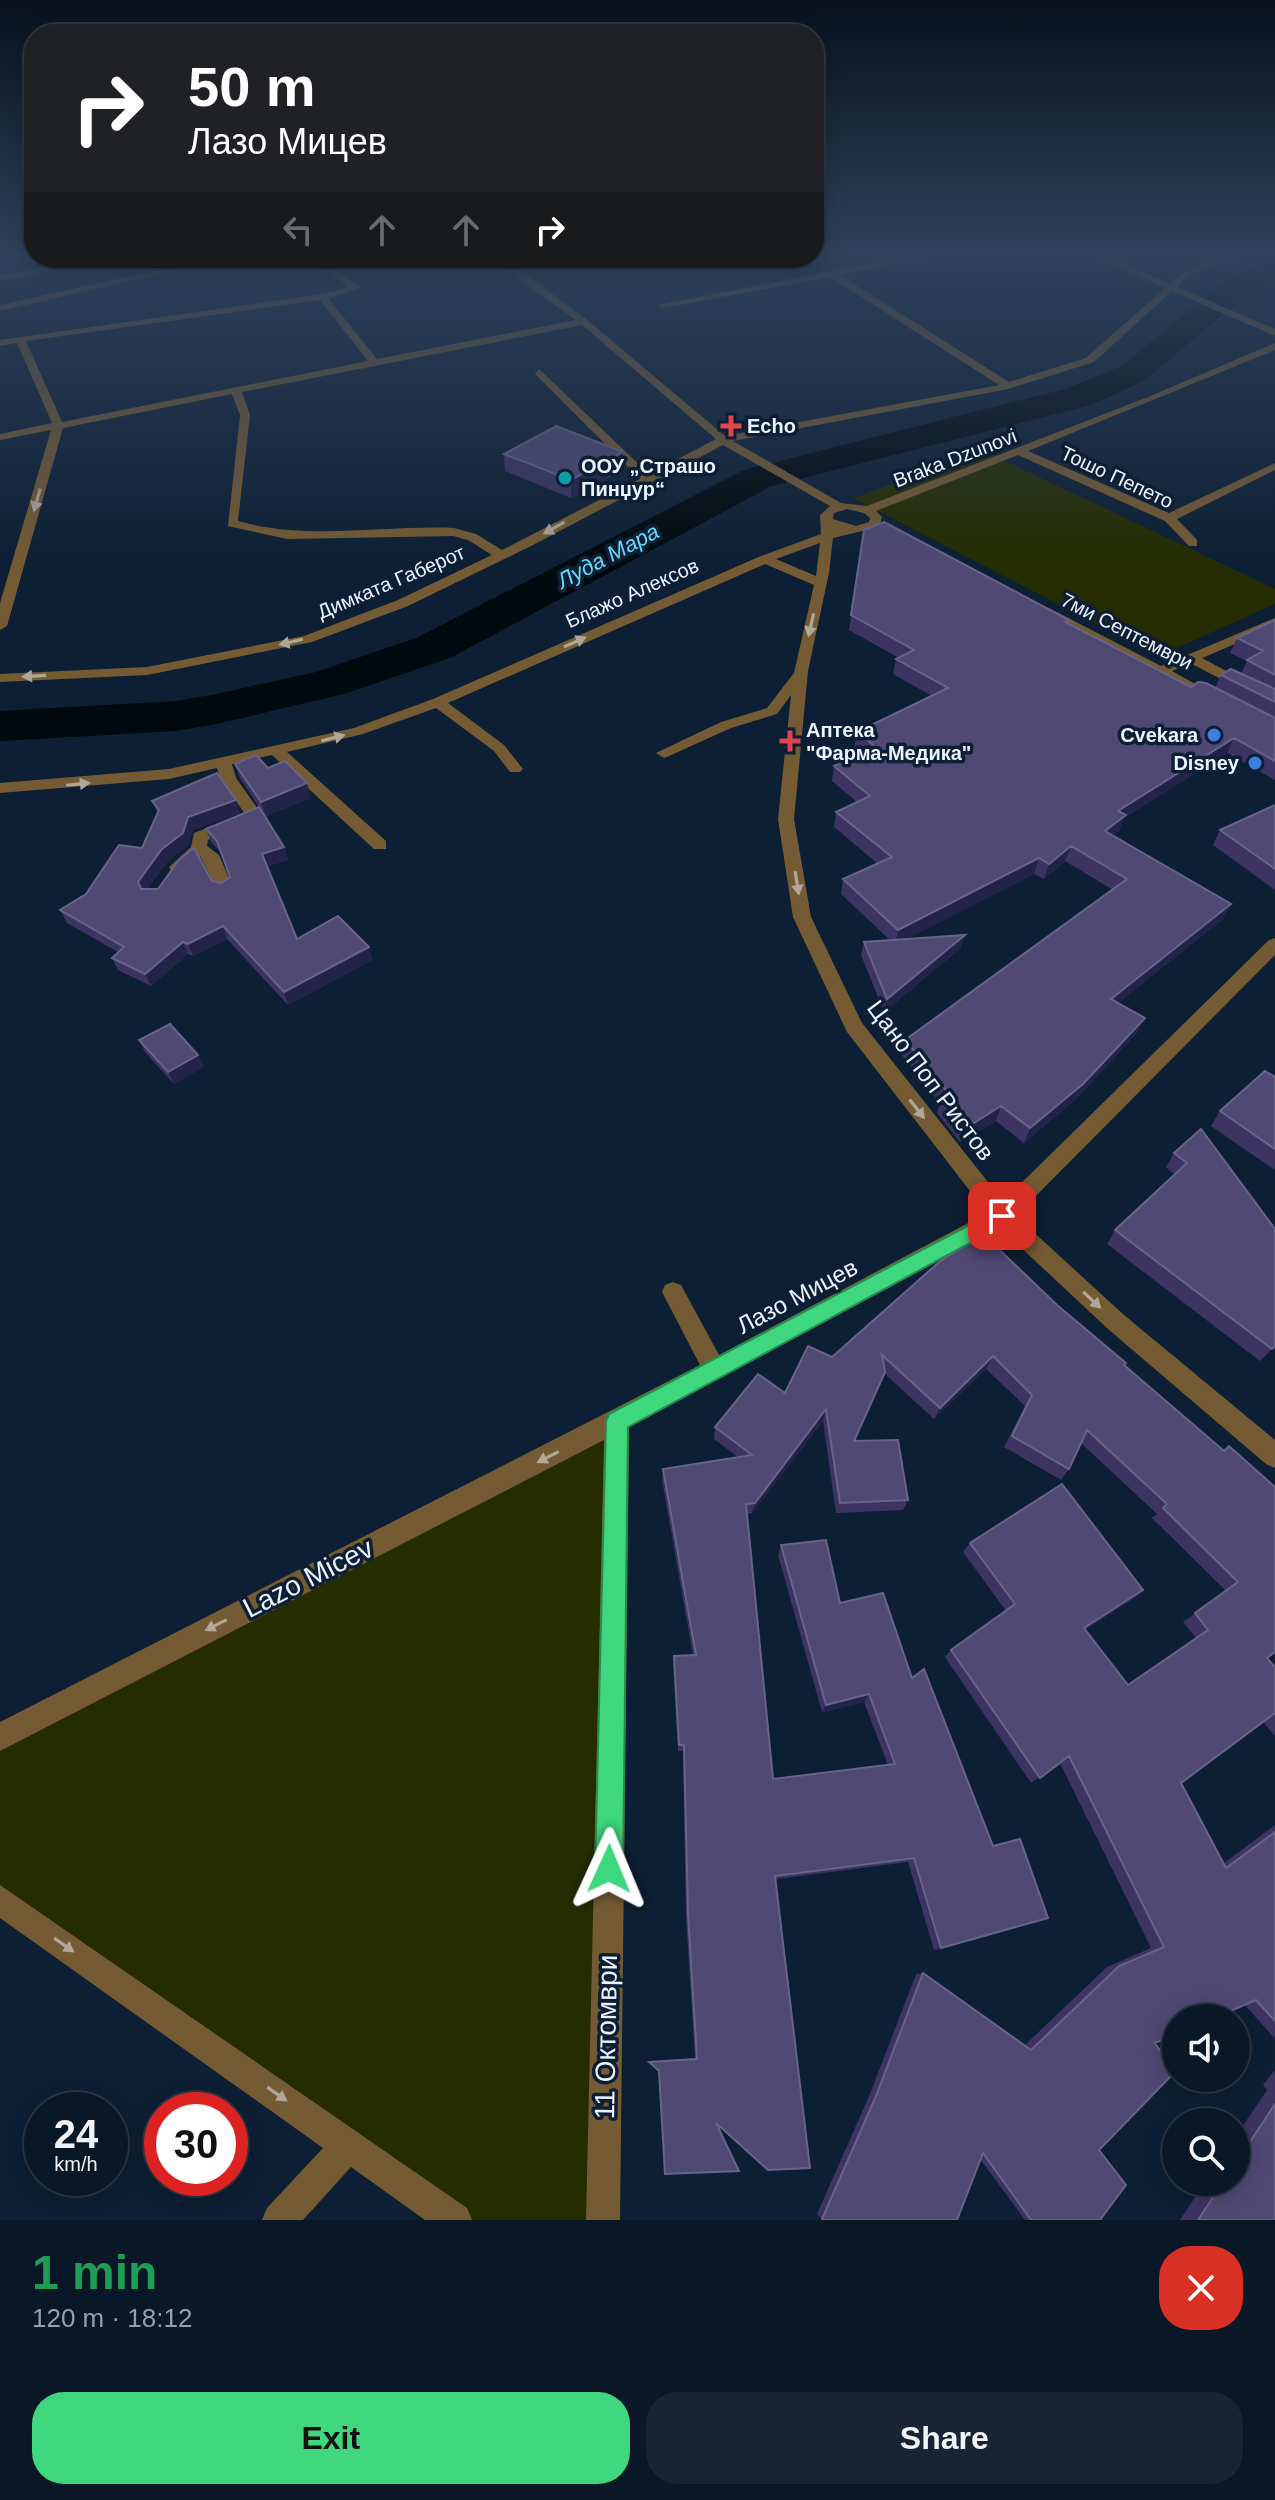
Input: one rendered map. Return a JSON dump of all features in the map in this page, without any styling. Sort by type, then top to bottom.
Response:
[{"type":"street","points":[[0,626],[58,425],[29,359]]},
{"type":"street","points":[[371,359],[375,363]]},
{"type":"street","points":[[0,437],[397,359]]},
{"type":"street","points":[[626,359],[723,440],[808,488],[834,522],[868,510],[876,517],[875,524],[888,531]]},
{"type":"street","points":[[965,359],[1008,386]]},
{"type":"street","name":"Димката Габерот","points":[[0,678],[147,671],[307,639],[403,603],[723,440],[1008,386],[1092,359]]},
{"type":"street","name":"Braka Dzunovi","points":[[868,510],[1020,452],[1245,359]]},
{"type":"street","points":[[539,372],[646,478]]},
{"type":"street","points":[[236,390],[245,415],[232,523],[260,534],[303,538],[454,532],[472,537],[500,555]]},
{"type":"street","name":"Тошо Пепето","points":[[1020,452],[1169,518],[1193,543]]},
{"type":"street","points":[[1169,518],[1275,466]]},
{"type":"street","name":"Блажо Алексов","points":[[0,788],[169,774],[278,752],[358,731],[438,702],[765,559],[834,522],[875,524]]},
{"type":"street","name":"Цано Поп Ристов","points":[[834,522],[801,671],[786,819],[802,917],[854,1027],[1002,1216],[1116,1322],[1271,1444]]},
{"type":"street","points":[[765,559],[821,583]]},
{"type":"street","name":"7ми Септември","points":[[1024,601],[1224,704]]},
{"type":"street","points":[[1160,671],[1275,622]]},
{"type":"street","points":[[1191,658],[1275,703]]},
{"type":"street","points":[[664,753],[726,725],[772,711],[801,671]]},
{"type":"street","points":[[438,702],[499,748],[515,769]]},
{"type":"street","points":[[278,752],[380,845]]},
{"type":"street","points":[[169,877],[199,849],[200,837],[255,816],[228,778],[224,764]]},
{"type":"street","points":[[199,849],[211,855],[224,887]]},
{"type":"street","name":"Лазо Мицев","points":[[617,1421],[1002,1216],[1275,944]]},
{"type":"street","points":[[673,1292],[714,1369]]},
{"type":"street","name":"Lazo Micev","points":[[0,1737],[617,1421]]},
{"type":"street","name":"11 Октомври","points":[[603,2220],[617,1421]]},
{"type":"street","points":[[0,1900],[455,2220]]},
{"type":"street","points":[[279,2220],[349,2145]]},
{"type":"green space","points":[[984,451],[1275,589],[1275,604],[1159,656],[853,498]]},
{"type":"green space","points":[[617,1421],[603,2220],[455,2220],[0,1900],[0,1737]]},
{"type":"building","points":[[556,426],[623,452],[571,480],[504,454]]},
{"type":"building","points":[[884,522],[1191,687],[1198,682],[1206,683],[1275,718],[1275,761],[1234,738],[1118,811],[1126,815],[1105,831],[1231,904],[1111,999],[1145,1018],[1083,1084],[1030,1128],[1001,1106],[966,1128],[942,1099],[949,1094],[905,1040],[1127,879],[1071,846],[1049,864],[1039,858],[898,930],[843,879],[892,857],[836,812],[870,796],[834,766],[877,748],[857,732],[948,688],[896,659],[914,650],[851,615],[864,530]]},
{"type":"building","points":[[1275,620],[1275,675],[1247,660],[1263,651],[1237,638]]},
{"type":"building","points":[[1231,669],[1275,689],[1275,702],[1221,675]]},
{"type":"building","points":[[256,755],[268,768],[285,761],[307,783],[261,802],[235,764]]},
{"type":"building","points":[[217,773],[236,800],[188,817],[183,833],[162,849],[138,882],[141,889],[158,889],[179,860],[194,848],[212,881],[221,883],[230,877],[217,841],[206,829],[259,807],[284,847],[262,854],[297,939],[338,916],[369,947],[284,992],[223,926],[188,944],[183,942],[145,974],[112,958],[124,947],[60,910],[86,894],[119,845],[142,848],[159,810],[152,801]]},
{"type":"building","points":[[1275,805],[1275,869],[1220,830]]},
{"type":"building","points":[[965,935],[887,999],[864,942]]},
{"type":"building","points":[[170,1024],[198,1055],[168,1072],[139,1040]]},
{"type":"building","points":[[1265,1071],[1275,1077],[1275,1149],[1220,1111]]},
{"type":"building","points":[[1201,1129],[1275,1229],[1275,1346],[1272,1349],[1115,1230],[1187,1163],[1174,1153]]},
{"type":"building","points":[[982,1233],[1057,1305],[1126,1363],[1124,1365],[1224,1451],[1229,1446],[1275,1487],[1275,1652],[1267,1658],[1275,1667],[1275,1713],[1181,1783],[1226,1868],[1275,1832],[1275,2021],[1256,2000],[1247,2004],[1162,2004],[1162,2040],[1155,2043],[1162,2053],[1162,2085],[1099,2150],[1126,2185],[1100,2220],[1031,2220],[983,2153],[957,2220],[822,2219],[876,2096],[923,1973],[1031,2050],[1119,1966],[1164,1947],[1069,1756],[1040,1778],[951,1650],[1015,1604],[970,1543],[1062,1484],[1143,1590],[1084,1628],[1128,1685],[1208,1630],[1195,1613],[1238,1582],[1163,1508],[1167,1504],[1087,1430],[1069,1469],[1012,1436],[1032,1395],[993,1356],[940,1408],[882,1355],[885,1372],[854,1441],[898,1440],[908,1500],[840,1503],[826,1409],[755,1503],[746,1504],[773,1779],[895,1764],[869,1694],[826,1705],[781,1545],[826,1540],[840,1603],[883,1593],[912,1678],[924,1669],[993,1846],[1020,1839],[1048,1918],[941,1948],[914,1858],[775,1876],[810,2168],[768,2170],[716,2123],[739,2171],[665,2174],[659,2071],[649,2062],[697,2059],[688,1914],[684,1745],[679,1745],[674,1656],[696,1655],[663,1469],[752,1455],[715,1427],[758,1374],[785,1393],[808,1346],[832,1357],[938,1263]]},
{"type":"building","points":[[1275,2104],[1275,2220],[1198,2220],[1214,2196],[1250,2196],[1250,2142]]},
{"type":"waterway","name":"Луда Мара","points":[[0,726],[176,716],[330,683],[433,648],[758,478],[1078,397],[1132,374],[1151,359]]},
{"type":"place","name":"Echo","points":[[731,426]]},
{"type":"place","name":"ООУ „Страшо Пинџур“","points":[[565,478]]},
{"type":"place","name":"Cvekara","points":[[1214,735]]},
{"type":"place","name":"Аптека \"Фарма-Медика\"","points":[[790,741]]},
{"type":"place","name":"Disney","points":[[1255,763]]},
{"type":"route","points":[[609,1869],[617,1421],[1002,1216]]}]
